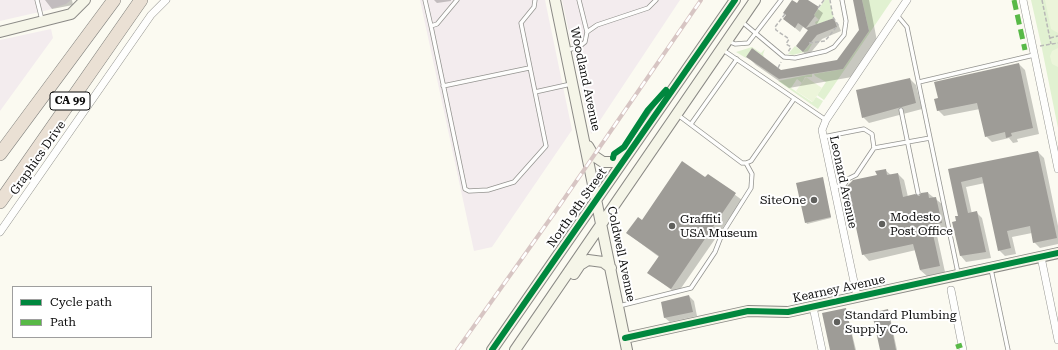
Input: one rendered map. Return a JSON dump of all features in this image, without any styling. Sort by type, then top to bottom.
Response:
[{"type":"highway","name":"CA 99","points":[[0,154],[114,0]]},
{"type":"highway","name":"CA 99","points":[[0,202],[141,0]]},
{"type":"street","name":"Graphics Drive","points":[[0,232],[151,15],[166,0]]},
{"type":"street","name":"Woodland Avenue","points":[[555,0],[589,164]]},
{"type":"street","name":"North 9th Street","points":[[492,350],[735,0]]},
{"type":"street","points":[[515,350],[676,114],[756,0]]},
{"type":"street","name":"Leonard Avenue","points":[[857,296],[822,137],[822,130],[826,120],[907,0]]},
{"type":"street","points":[[1023,0],[1058,169]]},
{"type":"street","points":[[0,32],[71,14],[82,1]]},
{"type":"street","points":[[584,137],[594,156],[603,162],[612,162],[625,153],[647,124],[650,123]]},
{"type":"street","name":"Coldwell Avenue","points":[[589,164],[627,350]]},
{"type":"street","name":"Kearney Avenue","points":[[625,338],[748,311],[782,312],[813,307],[1058,252]]},
{"type":"street","points":[[1041,257],[1058,340]]},
{"type":"street","points":[[548,302],[558,297],[585,261],[599,260],[611,268]]},
{"type":"street","points":[[951,290],[963,350]]},
{"type":"street","points":[[813,307],[822,350]]},
{"type":"lane","points":[[37,0],[42,22]]},
{"type":"lane","points":[[425,0],[465,189],[470,191],[488,190],[514,182],[543,152],[546,146],[529,68],[521,21],[534,7],[535,0]]},
{"type":"lane","points":[[431,26],[438,24],[457,0]]},
{"type":"lane","points":[[566,50],[579,47],[585,42],[587,32],[579,0]]},
{"type":"lane","points":[[587,32],[597,25],[648,8],[656,0]]},
{"type":"lane","points":[[724,45],[748,43],[781,0]]},
{"type":"lane","points":[[741,21],[784,57],[794,58],[826,51],[834,47],[844,35],[846,21],[842,0]]},
{"type":"lane","points":[[897,15],[907,27],[958,275]]},
{"type":"lane","points":[[724,45],[737,59],[826,120]]},
{"type":"lane","points":[[918,82],[1034,55]]},
{"type":"lane","points":[[691,124],[737,59]]},
{"type":"lane","points":[[443,86],[529,68]]},
{"type":"lane","points":[[535,92],[573,84]]},
{"type":"lane","points":[[676,114],[742,163],[746,163],[751,161],[794,99]]},
{"type":"lane","points":[[901,110],[918,193]]},
{"type":"lane","points":[[822,137],[864,129],[872,134],[874,148],[856,175],[848,179],[844,185],[833,188]]},
{"type":"lane","points":[[874,148],[930,138]]},
{"type":"lane","points":[[618,306],[691,288],[715,252],[722,234],[751,188],[752,174],[746,163]]},
{"type":"lane","points":[[991,267],[1008,350]]},
{"type":"path","points":[[818,8],[824,0]]},
{"type":"path","points":[[809,43],[825,40],[838,25],[833,17],[830,0]]},
{"type":"path","points":[[1042,0],[1051,44]]},
{"type":"path","points":[[785,14],[775,27],[776,30],[789,39],[786,44],[791,47],[787,53]]},
{"type":"path","points":[[1050,38],[1058,36]]},
{"type":"path","points":[[1040,46],[1058,42]]},
{"type":"path","points":[[778,68],[782,60]]},
{"type":"shaded area","points":[[0,0],[71,0],[66,4],[48,10],[0,21]]},
{"type":"shaded area","points":[[420,0],[545,0],[572,130],[492,247],[474,251]]},
{"type":"shaded area","points":[[562,0],[680,0],[591,134]]},
{"type":"shaded area","points":[[51,29],[53,38],[0,111],[0,40]]},
{"type":"green space","points":[[825,0],[829,0],[834,18],[816,25],[815,22],[819,20],[814,15]]},
{"type":"green space","points":[[862,0],[892,0],[824,100],[817,95],[826,82],[814,74],[843,69],[869,31]]},
{"type":"green space","points":[[1031,0],[1058,0],[1058,128],[1041,44]]},
{"type":"green space","points":[[1045,0],[1058,0],[1058,33],[1051,29]]},
{"type":"green space","points":[[810,44],[812,44],[808,51],[793,55],[788,54],[795,46],[803,52]]},
{"type":"green space","points":[[752,47],[761,53],[765,49],[763,54],[764,57],[752,48],[746,58],[736,52]]},
{"type":"green space","points":[[1058,48],[1058,67],[1052,64],[1050,56],[1052,51]]},
{"type":"green space","points":[[812,74],[812,77],[805,77],[802,83],[797,79],[791,88],[812,102],[816,97],[823,101],[818,109],[778,81]]},
{"type":"green space","points":[[806,77],[822,88],[813,102],[796,91]]},
{"type":"building","points":[[792,0],[797,3],[799,0],[808,0],[819,7],[814,15],[815,16],[806,28],[834,18],[837,27],[817,35],[803,52],[796,46],[808,30],[798,23],[795,28],[783,19],[786,15],[783,13]]},
{"type":"building","points":[[853,0],[862,0],[869,31],[843,69],[779,79],[746,57],[752,48],[781,70],[837,60],[859,30]]},
{"type":"building","points":[[1019,63],[1033,128],[1011,133],[1012,136],[1006,138],[1005,132],[985,137],[977,103],[937,111],[934,99],[938,98],[934,82]]},
{"type":"building","points":[[910,78],[916,103],[862,118],[856,90]]},
{"type":"building","points":[[1038,151],[1057,238],[1033,243],[1030,226],[1007,231],[1011,248],[998,251],[982,177],[961,182],[968,213],[977,211],[986,252],[960,256],[952,222],[956,221],[955,216],[958,216],[948,169]]},
{"type":"building","name":"Graffiti USA Museum","points":[[682,161],[705,177],[708,174],[736,193],[671,289],[647,273],[659,256],[626,233],[638,217],[642,220]]},
{"type":"building","name":"Modesto Post Office","points":[[886,169],[887,175],[898,173],[903,197],[915,194],[919,196],[921,193],[928,192],[929,198],[936,197],[942,223],[931,225],[940,266],[920,270],[913,244],[862,255],[847,186],[853,180],[877,175],[875,171]]},
{"type":"building","name":"SiteOne","points":[[823,177],[831,217],[805,223],[796,183]]},
{"type":"building","points":[[689,295],[693,312],[664,318],[661,302]]},
{"type":"building","name":"Standard Plumbing Supply Co.","points":[[846,308],[855,350],[830,350],[822,313]]},
{"type":"building","points":[[888,309],[896,350],[880,350],[872,313]]},
{"type":"railway","points":[[457,350],[555,212],[701,0]]},
{"type":"marked path","points":[[1014,0],[1025,50]]},
{"type":"marked path","points":[[956,347],[962,345]]},
{"type":"cycle path","points":[[492,350],[735,0]]},
{"type":"cycle path","points":[[613,158],[614,154],[624,147],[648,110],[666,90]]},
{"type":"cycle path","points":[[625,338],[748,311],[788,312],[1058,253]]},
{"type":"place","name":"SiteOne","points":[[814,200]]},
{"type":"place","name":"Modesto Post Office","points":[[882,224]]},
{"type":"place","name":"Graffiti USA Museum","points":[[672,226]]},
{"type":"place","name":"Standard Plumbing Supply Co.","points":[[837,322]]}]
